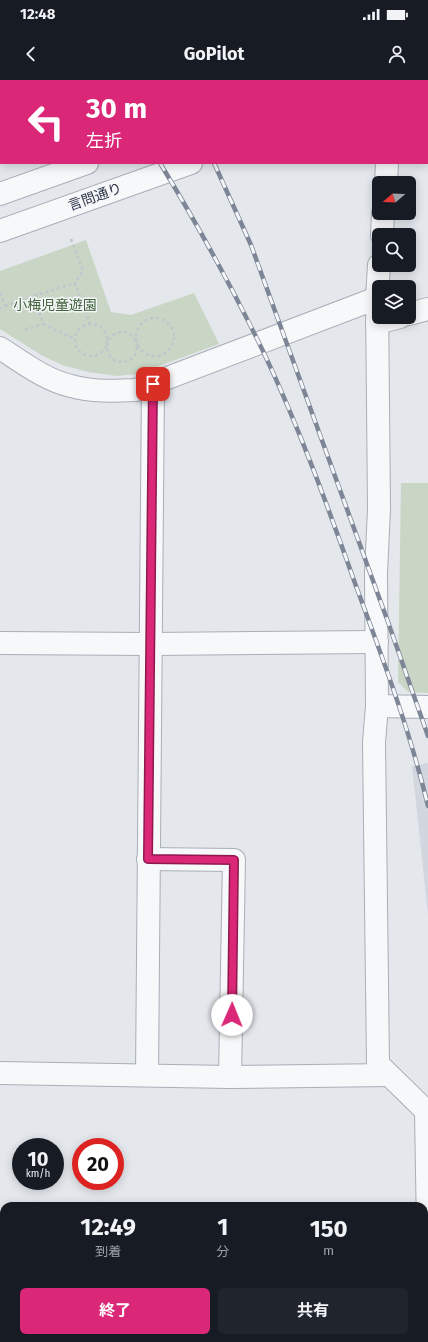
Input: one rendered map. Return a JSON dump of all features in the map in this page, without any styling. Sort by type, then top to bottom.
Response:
[{"type":"street","points":[[0,194],[84,164]]},
{"type":"street","name":"言問通り","points":[[0,231],[188,164]]},
{"type":"street","points":[[386,176],[387,164]]},
{"type":"street","points":[[0,348],[44,376],[70,386],[100,391],[136,390],[372,300]]},
{"type":"street","points":[[416,312],[428,309]]},
{"type":"street","points":[[377,324],[379,509],[376,573],[377,706],[374,750],[378,1064],[426,1111],[428,1202]]},
{"type":"street","points":[[147,1076],[153,384]]},
{"type":"street","points":[[0,643],[150,644],[377,642]]},
{"type":"street","points":[[377,706],[428,707]]},
{"type":"street","points":[[148,859],[234,860],[230,1077]]},
{"type":"street","points":[[0,1073],[230,1077],[388,1075]]},
{"type":"path","points":[[0,308],[75,282],[83,271],[71,239]]},
{"type":"path","points":[[75,282],[90,324]]},
{"type":"path","points":[[0,293],[5,306]]},
{"type":"path","points":[[34,296],[44,324],[75,339]]},
{"type":"path","points":[[90,324],[80,328],[75,339],[78,349],[85,355],[96,355],[100,352],[106,344],[113,335],[122,332],[132,335],[137,343],[140,349],[151,356],[163,354],[168,350],[173,342],[174,333],[172,327],[162,319],[150,318],[144,321],[136,331],[136,337],[137,343],[138,347],[134,358],[123,363],[111,357],[106,344],[103,330],[90,324]]},
{"type":"shaded area","points":[[428,763],[428,914],[412,766]]},
{"type":"green space","name":"小梅児童遊園","points":[[86,240],[111,312],[131,315],[194,293],[219,344],[137,374],[117,376],[88,372],[62,365],[41,355],[0,329],[0,271]]},
{"type":"green space","points":[[401,483],[428,483],[428,693],[408,692],[398,682]]},
{"type":"railway","points":[[161,164],[227,279],[263,351],[289,409],[324,497],[386,668],[413,750],[428,806]]},
{"type":"railway","points":[[214,164],[251,245],[428,736]]},
{"type":"route","points":[[153,384],[148,859],[234,860],[232,1015]]}]
